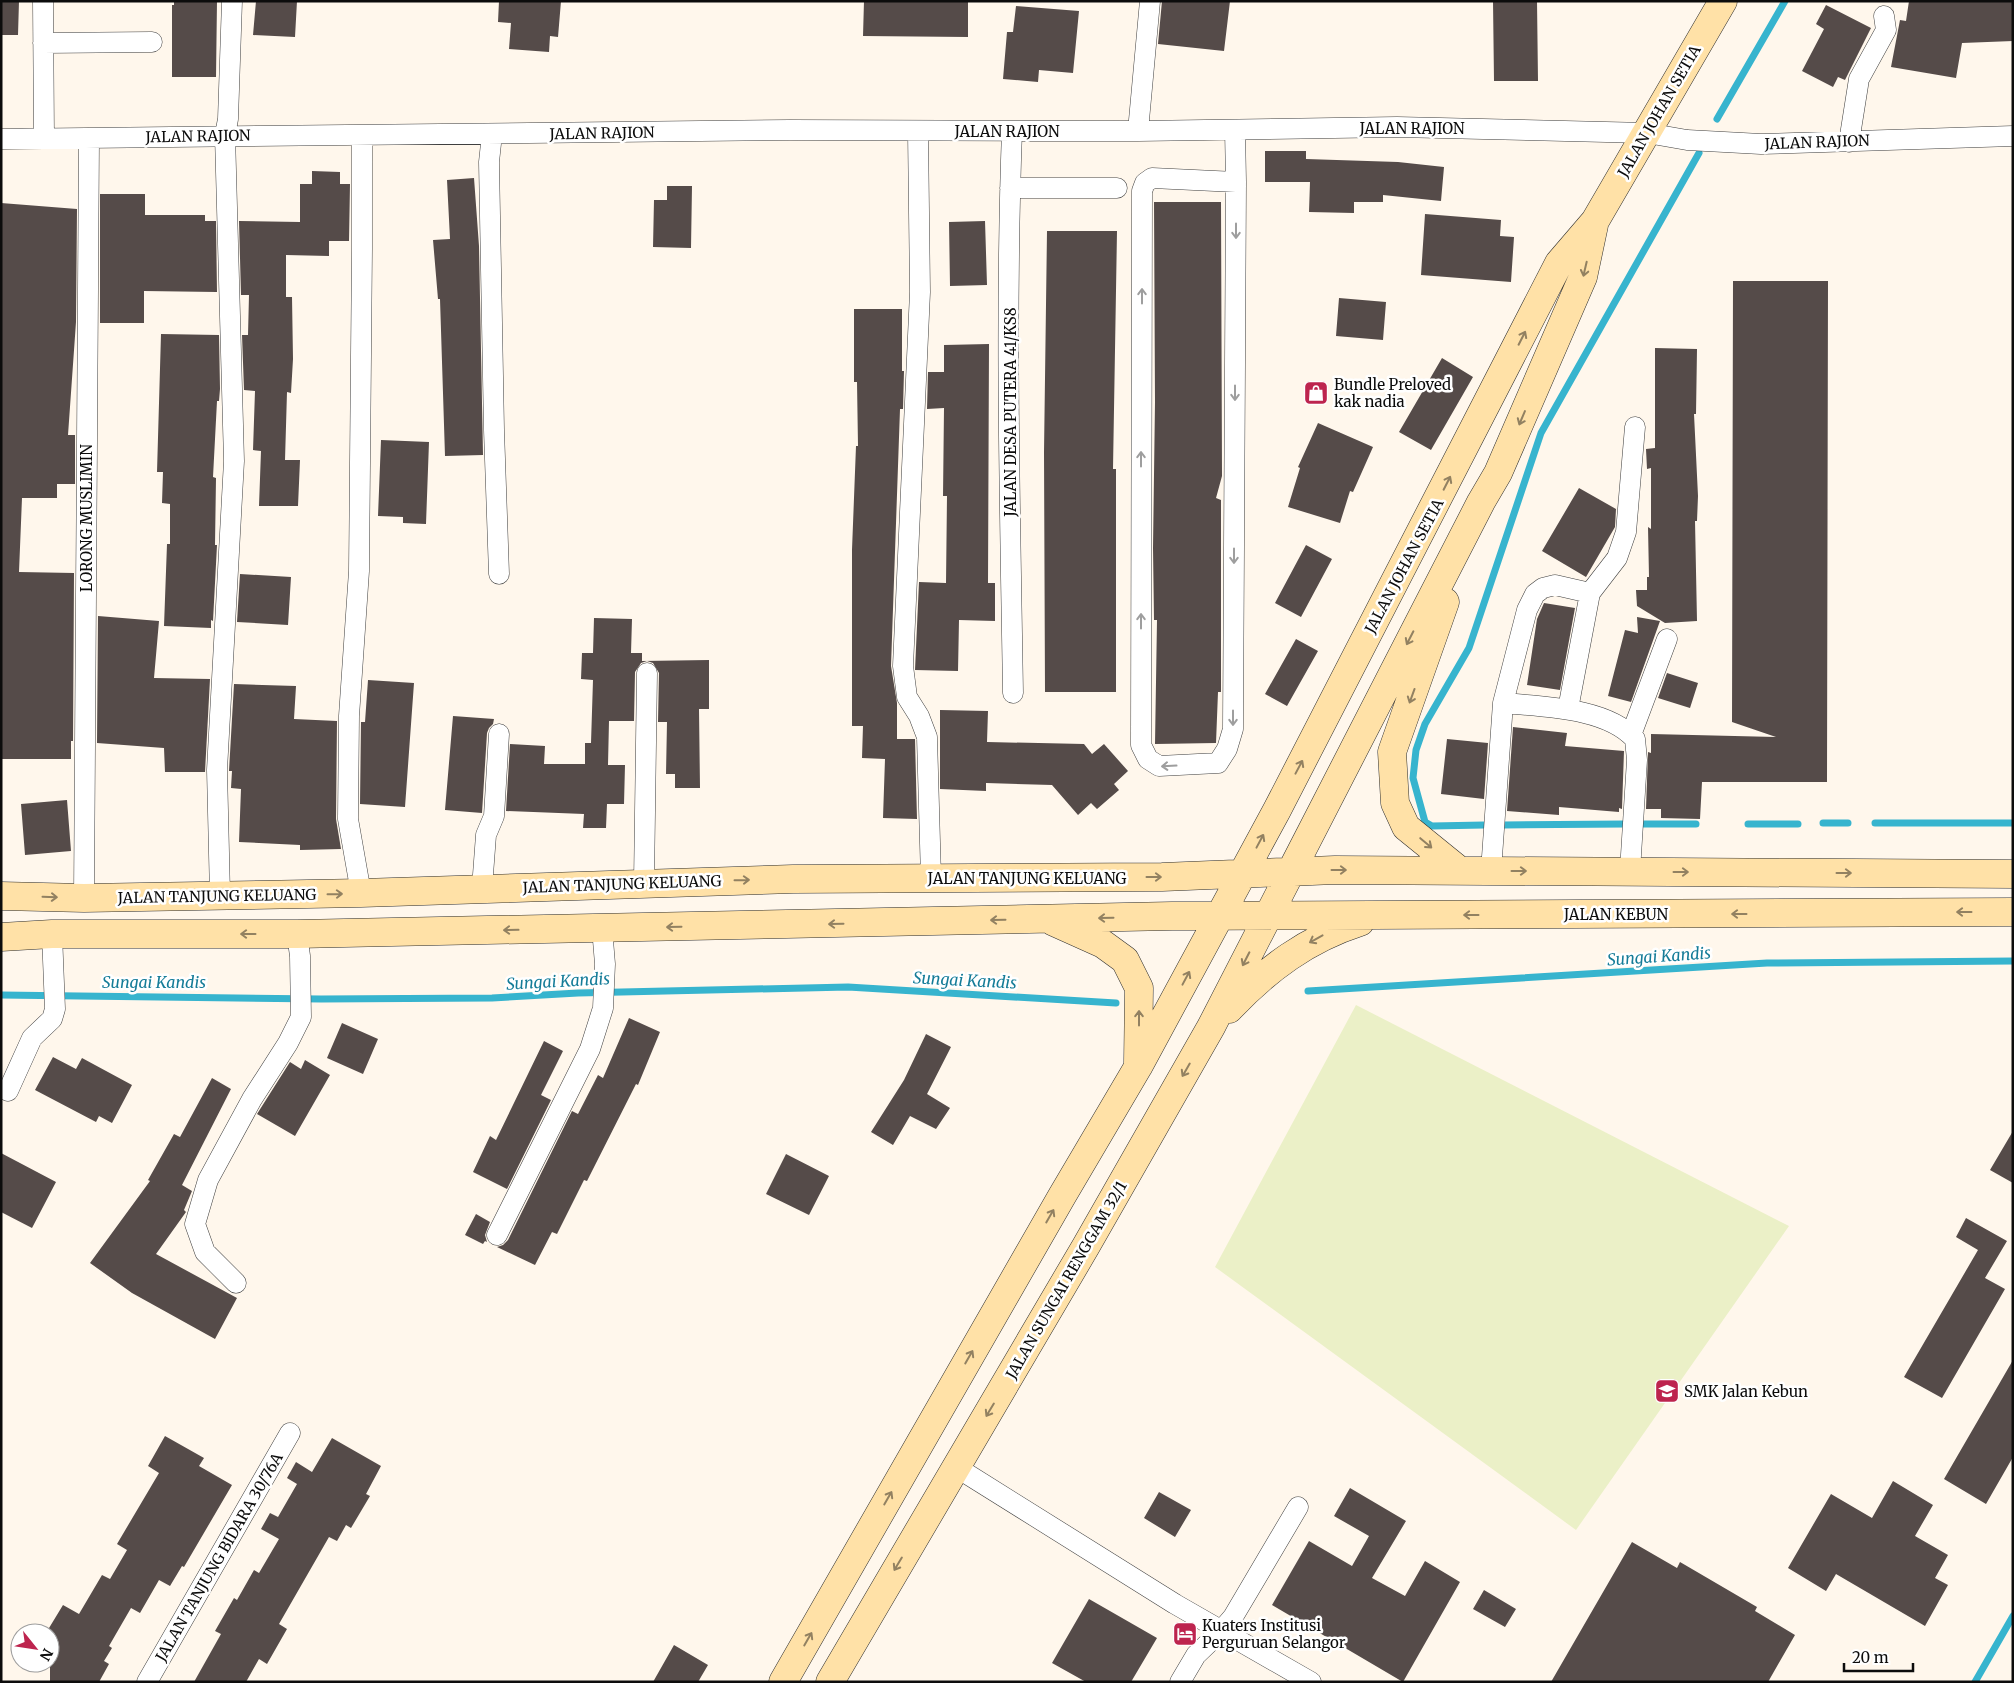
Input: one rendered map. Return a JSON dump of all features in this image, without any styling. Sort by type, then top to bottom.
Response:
[{"type":"main road","name":"JALAN JOHAN SETIA","points":[[1220,916],[1411,553],[1560,263],[1595,221],[1723,1]]},
{"type":"main road","name":"JALAN JOHAN SETIA","points":[[1290,872],[1481,502],[1498,473],[1583,277],[1595,221]]},
{"type":"main road","points":[[1459,870],[1406,827],[1395,803],[1392,752],[1481,502]]},
{"type":"main road","points":[[1243,873],[1335,870],[1459,870],[2013,874]]},
{"type":"main road","name":"JALAN SUNGAI RENGGAM 32/1","points":[[830,1682],[1086,1246],[1210,1027],[1290,872]]},
{"type":"main road","name":"JALAN TANJUNG KELUANG","points":[[1,896],[84,898],[361,893],[644,882],[793,879],[1162,877],[1243,873]]},
{"type":"main road","name":"JALAN KEBUN","points":[[1220,916],[2013,912]]},
{"type":"main road","points":[[1,936],[52,934],[298,945],[602,928],[1220,916],[1138,1067],[1062,1196],[784,1682]]},
{"type":"main road","points":[[1210,1027],[1245,992],[1293,952],[1332,931],[1378,916]]},
{"type":"main road","points":[[1047,919],[1103,944],[1125,960],[1139,988],[1138,1067]]},
{"type":"street","points":[[43,1],[44,138]]},
{"type":"street","points":[[220,895],[217,770],[234,461],[227,127],[232,1]]},
{"type":"street","points":[[1138,131],[1150,1]]},
{"type":"street","points":[[1849,142],[1859,79],[1886,30],[1884,16]]},
{"type":"street","points":[[43,43],[152,42]]},
{"type":"street","name":"JALAN RAJION","points":[[1,139],[89,138],[227,127],[362,135],[790,130],[918,132],[1138,131],[1397,127],[1647,133],[1687,140],[1761,144],[2013,136]]},
{"type":"street","points":[[1235,130],[1236,182],[1233,729],[1227,749],[1218,763],[1159,766],[1148,759],[1141,745],[1142,191],[1145,183],[1152,178],[1236,182]]},
{"type":"street","name":"JALAN DESA PUTERA 41/KS8","points":[[1012,131],[1009,397],[1013,693]]},
{"type":"street","points":[[918,132],[920,292],[903,666],[907,697],[919,716],[927,737],[930,878]]},
{"type":"street","points":[[492,134],[489,172],[493,420],[499,574]]},
{"type":"street","points":[[361,893],[348,819],[349,716],[359,571],[362,135]]},
{"type":"street","name":"LORONG MUSLIMIN","points":[[84,898],[89,138]]},
{"type":"street","points":[[1010,188],[1117,188]]},
{"type":"street","points":[[1568,709],[1590,593],[1617,558],[1626,532],[1635,427]]},
{"type":"street","points":[[1491,871],[1503,703],[1528,610],[1535,594],[1543,588],[1555,584],[1590,593]]},
{"type":"street","points":[[1631,735],[1667,639]]},
{"type":"street","points":[[644,882],[647,673]]},
{"type":"street","points":[[1503,703],[1568,709],[1615,723],[1635,739],[1637,760],[1630,872]]},
{"type":"street","points":[[482,888],[486,835],[494,816],[499,734]]},
{"type":"street","points":[[497,1235],[590,1048],[603,1008],[604,964],[602,928]]},
{"type":"street","points":[[8,1091],[32,1038],[52,1019],[55,1009],[52,934]]},
{"type":"street","points":[[236,1283],[205,1252],[194,1224],[208,1180],[252,1099],[288,1043],[301,1017],[298,945]]},
{"type":"street","name":"JALAN TANJUNG BIDARA 30/76A","points":[[147,1682],[290,1433]]},
{"type":"street","points":[[956,1467],[1175,1604],[1311,1682]]},
{"type":"street","points":[[1180,1682],[1196,1655],[1233,1617],[1298,1507]]},
{"type":"green space","points":[[1356,1005],[1789,1226],[1576,1530],[1215,1267]]},
{"type":"building","points":[[1,1],[19,1],[18,35],[1,35]]},
{"type":"building","points":[[174,1],[217,1],[216,77],[172,77],[172,5],[174,5]]},
{"type":"building","points":[[256,1],[297,1],[295,37],[253,35]]},
{"type":"building","points":[[499,1],[561,1],[558,37],[550,36],[549,52],[509,49],[511,23],[498,22]]},
{"type":"building","points":[[864,1],[968,1],[968,37],[863,36]]},
{"type":"building","points":[[1162,1],[1230,1],[1224,51],[1158,44]]},
{"type":"building","points":[[1493,1],[1537,1],[1538,81],[1494,81]]},
{"type":"building","points":[[1909,1],[2013,1],[2013,41],[1962,43],[1956,78],[1891,67],[1900,20],[1906,21]]},
{"type":"building","points":[[1826,5],[1871,28],[1845,80],[1838,77],[1833,87],[1802,71],[1824,29],[1816,24]]},
{"type":"building","points":[[1016,6],[1079,11],[1073,73],[1039,70],[1038,82],[1003,79],[1007,32],[1013,32]]},
{"type":"building","points":[[1265,151],[1306,151],[1306,159],[1398,162],[1444,167],[1441,201],[1383,195],[1383,202],[1354,202],[1354,213],[1309,212],[1310,182],[1265,182]]},
{"type":"building","points":[[312,171],[340,172],[340,184],[350,184],[349,241],[329,241],[329,256],[286,255],[286,297],[292,297],[293,359],[291,393],[287,392],[285,460],[300,460],[298,506],[259,506],[261,451],[253,450],[255,391],[244,390],[242,335],[248,335],[249,295],[241,295],[239,221],[300,222],[300,184],[312,184]]},
{"type":"building","points":[[474,178],[479,246],[483,455],[445,456],[440,299],[438,299],[433,240],[450,239],[447,180]]},
{"type":"building","points":[[667,186],[692,186],[691,248],[653,247],[654,200],[667,200]]},
{"type":"building","points":[[100,194],[145,194],[145,215],[205,215],[205,221],[216,221],[217,292],[144,291],[144,323],[100,323]]},
{"type":"building","points":[[1154,202],[1221,202],[1222,476],[1216,498],[1221,500],[1221,692],[1218,692],[1216,743],[1155,744],[1157,620],[1154,620],[1153,548],[1155,402]]},
{"type":"building","points":[[1,203],[77,209],[76,322],[68,435],[75,435],[75,484],[57,484],[57,498],[22,498],[19,572],[74,573],[73,741],[71,741],[71,759],[1,759]]},
{"type":"building","points":[[1425,214],[1501,220],[1500,236],[1514,237],[1511,282],[1421,275]]},
{"type":"building","points":[[985,221],[987,285],[950,286],[949,222]]},
{"type":"building","points":[[1047,231],[1117,231],[1113,469],[1116,469],[1116,692],[1045,692],[1044,452]]},
{"type":"building","points":[[1733,281],[1828,281],[1827,782],[1702,782],[1700,819],[1661,818],[1661,809],[1646,809],[1648,752],[1651,753],[1651,734],[1776,737],[1732,722]]},
{"type":"building","points":[[1339,298],[1386,302],[1383,340],[1336,336]]},
{"type":"building","points":[[854,309],[902,309],[903,409],[900,409],[891,666],[897,703],[897,739],[915,739],[917,819],[883,818],[885,759],[862,758],[863,726],[852,726],[852,550],[856,446],[858,446],[857,382],[854,382]]},
{"type":"building","points":[[161,334],[219,335],[220,389],[219,401],[217,401],[213,477],[216,478],[215,545],[217,545],[211,628],[164,626],[167,544],[170,544],[170,504],[162,503],[163,472],[157,472]]},
{"type":"building","points":[[989,344],[988,583],[995,583],[995,621],[959,620],[958,671],[915,670],[919,582],[946,583],[947,496],[943,496],[944,408],[927,409],[928,372],[944,372],[944,345]]},
{"type":"building","points":[[1655,348],[1697,349],[1696,414],[1694,414],[1698,496],[1697,521],[1695,521],[1697,621],[1665,623],[1637,606],[1636,590],[1647,590],[1647,577],[1649,577],[1648,527],[1651,529],[1651,468],[1647,469],[1646,449],[1655,448]]},
{"type":"building","points":[[1442,358],[1473,377],[1431,450],[1399,432]]},
{"type":"building","points":[[1318,423],[1373,447],[1353,492],[1350,491],[1340,523],[1288,507],[1300,468],[1298,467]]},
{"type":"building","points":[[381,440],[429,442],[426,524],[403,523],[403,517],[378,516]]},
{"type":"building","points":[[1579,488],[1616,509],[1615,527],[1586,577],[1542,551]]},
{"type":"building","points":[[1306,545],[1332,559],[1301,617],[1275,603]]},
{"type":"building","points":[[240,574],[291,577],[288,625],[237,622]]},
{"type":"building","points":[[1544,603],[1575,608],[1560,690],[1527,685],[1537,619]]},
{"type":"building","points":[[98,616],[159,621],[154,678],[210,679],[205,772],[165,772],[164,748],[97,743]]},
{"type":"building","points":[[1637,617],[1660,621],[1631,702],[1608,696],[1625,630],[1638,633]]},
{"type":"building","points":[[594,618],[632,619],[631,653],[642,653],[642,661],[709,660],[709,709],[699,709],[700,788],[675,788],[675,774],[666,774],[667,722],[658,722],[659,673],[653,663],[647,661],[641,663],[635,672],[634,721],[609,721],[608,765],[625,765],[624,804],[607,804],[606,828],[583,828],[584,814],[506,811],[510,744],[545,746],[544,764],[585,764],[585,743],[591,743],[593,680],[581,679],[582,653],[593,653]]},
{"type":"building","points":[[1296,639],[1318,651],[1287,706],[1265,694]]},
{"type":"building","points":[[1667,673],[1698,683],[1690,708],[1658,698]]},
{"type":"building","points":[[368,680],[414,683],[405,807],[360,804],[361,722],[365,722]]},
{"type":"building","points":[[234,684],[296,686],[294,719],[337,721],[336,819],[341,849],[300,850],[300,845],[239,842],[241,789],[231,788],[232,771],[229,771]]},
{"type":"building","points":[[940,710],[988,711],[987,742],[1084,744],[1092,754],[1104,744],[1128,771],[1114,784],[1119,790],[1097,809],[1091,803],[1078,815],[1052,785],[986,783],[986,791],[940,789]]},
{"type":"building","points":[[453,716],[494,719],[487,733],[482,813],[445,810]]},
{"type":"building","points":[[1513,727],[1567,733],[1565,746],[1624,751],[1622,809],[1619,808],[1619,812],[1559,807],[1559,815],[1507,811]]},
{"type":"building","points":[[1447,739],[1488,743],[1484,799],[1441,794]]},
{"type":"building","points":[[67,800],[71,851],[25,855],[21,804]]},
{"type":"building","points":[[629,1018],[660,1032],[638,1085],[636,1084],[587,1181],[584,1180],[557,1234],[552,1232],[535,1265],[497,1247],[503,1245],[508,1240],[572,1111],[578,1114],[598,1075],[603,1078]]},
{"type":"building","points":[[342,1023],[378,1039],[363,1074],[327,1058]]},
{"type":"building","points":[[926,1034],[951,1047],[927,1094],[950,1108],[936,1129],[910,1116],[893,1145],[871,1132],[904,1080]]},
{"type":"building","points":[[544,1041],[563,1051],[541,1095],[551,1100],[507,1189],[473,1172],[490,1136],[496,1140]]},
{"type":"building","points":[[53,1057],[76,1069],[82,1058],[132,1085],[112,1123],[99,1116],[96,1122],[35,1090]]},
{"type":"building","points":[[305,1060],[330,1075],[295,1136],[257,1114],[290,1062],[301,1069]]},
{"type":"building","points":[[212,1078],[231,1089],[182,1185],[192,1191],[184,1210],[186,1212],[156,1254],[237,1298],[215,1339],[132,1293],[90,1263],[150,1181],[148,1180],[174,1134],[180,1137]]},
{"type":"building","points":[[2013,1131],[2013,1183],[1990,1170]]},
{"type":"building","points":[[1,1153],[56,1182],[32,1228],[1,1212]]},
{"type":"building","points":[[786,1154],[829,1176],[809,1215],[766,1194]]},
{"type":"building","points":[[476,1214],[490,1222],[485,1235],[487,1242],[485,1241],[483,1244],[465,1235]]},
{"type":"building","points":[[1966,1218],[2007,1241],[1985,1278],[2005,1289],[1942,1398],[1904,1377],[1978,1250],[1956,1237]]},
{"type":"building","points":[[2013,1360],[2013,1457],[1986,1504],[1944,1479]]},
{"type":"building","points":[[165,1436],[204,1458],[199,1466],[232,1485],[184,1567],[182,1566],[170,1586],[159,1580],[140,1613],[131,1608],[109,1646],[112,1648],[104,1661],[109,1664],[99,1682],[50,1682],[50,1673],[60,1673],[60,1623],[52,1623],[63,1605],[79,1614],[102,1575],[110,1579],[127,1550],[117,1544],[159,1473],[148,1466]]},
{"type":"building","points":[[332,1438],[381,1466],[366,1494],[370,1496],[351,1528],[346,1525],[337,1541],[329,1537],[279,1624],[287,1629],[267,1664],[259,1659],[246,1682],[194,1682],[221,1634],[215,1631],[234,1598],[237,1600],[254,1570],[259,1573],[279,1539],[261,1529],[270,1513],[278,1517],[297,1484],[287,1478],[296,1462],[312,1472]]},
{"type":"building","points":[[1893,1481],[1933,1505],[1915,1536],[1948,1555],[1935,1578],[1948,1585],[1925,1626],[1836,1574],[1826,1591],[1788,1568],[1831,1494],[1872,1518]]},
{"type":"building","points":[[1350,1488],[1406,1521],[1372,1578],[1405,1596],[1425,1561],[1460,1582],[1403,1682],[1272,1605],[1309,1541],[1352,1566],[1369,1536],[1334,1516]]},
{"type":"building","points":[[1159,1492],[1191,1510],[1175,1537],[1144,1518]]},
{"type":"building","points":[[1632,1542],[1677,1568],[1680,1562],[1757,1607],[1755,1611],[1795,1635],[1768,1682],[1551,1682]]},
{"type":"building","points":[[1484,1590],[1516,1609],[1505,1627],[1473,1609]]},
{"type":"building","points":[[1089,1599],[1157,1638],[1131,1682],[1086,1682],[1052,1663]]},
{"type":"building","points":[[674,1645],[708,1665],[698,1682],[653,1682]]},
{"type":"waterway","points":[[1717,119],[1785,1]]},
{"type":"waterway","points":[[1484,825],[1432,826],[1425,822],[1413,778],[1416,750],[1425,724],[1469,648],[1541,433],[1699,153]]},
{"type":"waterway","points":[[1823,823],[1848,823]]},
{"type":"waterway","points":[[1875,823],[2013,823]]},
{"type":"waterway","points":[[1503,825],[1625,824]]},
{"type":"waterway","points":[[1642,824],[1696,824]]},
{"type":"waterway","points":[[1748,824],[1798,824]]},
{"type":"waterway","name":"Sungai Kandis","points":[[1308,991],[1767,963],[2013,961]]},
{"type":"waterway","name":"Sungai Kandis","points":[[1,995],[321,999],[492,998],[578,993],[848,987],[1116,1003]]},
{"type":"waterway","points":[[1975,1682],[2013,1616]]},
{"type":"place","name":"Bundle Preloved kak nadia","points":[[1316,393]]},
{"type":"place","name":"SMK Jalan Kebun","points":[[1667,1391]]},
{"type":"place","name":"Kuaters Institusi Perguruan Selangor","points":[[1185,1634]]}]
